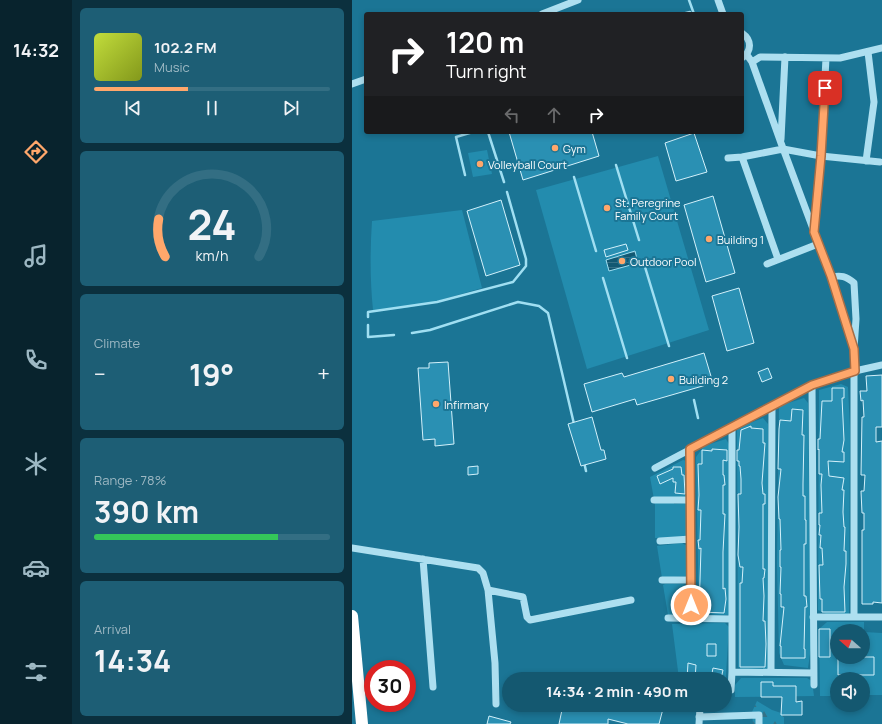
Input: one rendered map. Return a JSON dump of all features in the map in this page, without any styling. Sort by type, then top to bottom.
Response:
[{"type":"highway","points":[[352,616],[362,724]]},
{"type":"street","points":[[547,12],[578,0]]},
{"type":"street","points":[[718,0],[722,12]]},
{"type":"street","points":[[744,34],[750,44],[750,48],[744,56],[752,62],[831,276],[854,349]]},
{"type":"street","points":[[752,62],[760,57],[840,58],[882,48]]},
{"type":"street","points":[[866,161],[874,102],[868,52]]},
{"type":"street","points":[[782,146],[785,57]]},
{"type":"street","points":[[814,232],[821,156],[826,58]]},
{"type":"street","points":[[352,84],[364,80]]},
{"type":"street","points":[[728,158],[742,157],[782,146],[821,156],[880,162]]},
{"type":"street","points":[[742,157],[778,258]]},
{"type":"street","points":[[768,264],[778,258],[818,244]]},
{"type":"street","points":[[831,276],[839,275],[847,277],[854,283],[856,319],[854,349],[854,617]]},
{"type":"street","points":[[655,468],[812,385],[855,371],[882,365]]},
{"type":"street","points":[[812,385],[814,685]]},
{"type":"street","points":[[771,672],[772,406]]},
{"type":"street","points":[[732,426],[732,672],[814,672]]},
{"type":"street","points":[[690,449],[691,618]]},
{"type":"street","points":[[654,500],[690,500]]},
{"type":"street","points":[[660,541],[691,539]]},
{"type":"street","points":[[352,548],[478,568],[483,573],[488,590],[495,663],[496,704]]},
{"type":"street","points":[[423,559],[433,687]]},
{"type":"street","points":[[662,580],[691,580]]},
{"type":"street","points":[[488,590],[523,597],[527,617],[530,620],[631,600]]},
{"type":"street","points":[[813,617],[882,617]]},
{"type":"street","points":[[668,618],[732,619]]},
{"type":"street","points":[[699,720],[759,715],[759,724]]},
{"type":"green space","name":"Volleyball Court","points":[[487,150],[492,174],[473,177],[468,153]]},
{"type":"green space","points":[[658,156],[709,330],[587,369],[536,190]]},
{"type":"green space","points":[[462,210],[482,288],[430,303],[406,308],[373,310],[371,288],[372,221]]},
{"type":"green space","points":[[841,384],[848,387],[850,429],[849,614],[826,614],[818,610],[819,390]]},
{"type":"green space","points":[[804,398],[808,403],[811,647],[808,668],[784,665],[779,653],[777,564],[779,406]]},
{"type":"green space","points":[[763,418],[768,424],[768,670],[742,670],[738,667],[737,428]]},
{"type":"green space","points":[[726,439],[730,446],[729,615],[699,614],[696,457],[704,446]]},
{"type":"green space","points":[[683,460],[691,462],[689,496],[674,498],[674,504],[686,503],[689,505],[689,534],[683,538],[655,538],[655,505],[650,477]]},
{"type":"green space","points":[[682,543],[689,547],[690,572],[686,576],[662,578],[657,546]]},
{"type":"green space","points":[[683,584],[689,587],[690,608],[685,616],[668,615],[663,585]]},
{"type":"green space","points":[[827,622],[864,622],[864,624],[830,624],[830,664],[870,664],[870,632],[882,633],[882,695],[870,695],[870,672],[830,672],[830,696],[820,696],[819,629]]},
{"type":"green space","points":[[725,623],[729,627],[726,672],[678,672],[672,624]]},
{"type":"green space","points":[[741,678],[807,678],[812,681],[814,696],[735,697],[735,685]]},
{"type":"green space","points":[[757,701],[772,710],[784,714],[784,724],[753,724],[752,712]]},
{"type":"shaded area","name":"Outdoor Pool","points":[[635,251],[638,263],[609,271],[606,260]]},
{"type":"building","name":"Gym","points":[[510,134],[593,134],[599,156],[523,180]]},
{"type":"building","points":[[694,134],[707,172],[676,181],[665,143]]},
{"type":"building","name":"Building 1","points":[[713,196],[735,273],[706,282],[684,205]]},
{"type":"building","points":[[501,200],[520,265],[486,276],[467,211]]},
{"type":"building","points":[[626,244],[628,250],[606,257],[604,250]]},
{"type":"building","points":[[739,288],[754,343],[727,351],[712,296]]},
{"type":"building","name":"Building 2","points":[[704,353],[713,383],[637,405],[635,399],[592,412],[584,384],[622,373],[624,377]]},
{"type":"building","name":"Infirmary","points":[[448,362],[454,444],[435,446],[435,439],[423,440],[418,368],[429,368],[429,363]]},
{"type":"building","points":[[768,368],[772,378],[762,382],[758,372]]},
{"type":"building","points":[[882,375],[882,427],[876,427],[876,442],[882,441],[882,603],[873,602],[873,604],[862,604],[862,530],[864,530],[864,513],[862,513],[861,491],[864,491],[865,475],[861,475],[862,417],[864,417],[863,400],[861,401],[860,391],[867,391],[866,376]]},
{"type":"building","points":[[832,388],[844,388],[844,398],[842,398],[844,440],[842,452],[844,452],[844,462],[828,461],[829,476],[844,478],[842,490],[844,490],[844,551],[846,551],[844,587],[845,612],[822,612],[822,599],[820,599],[819,565],[823,565],[822,548],[820,548],[821,535],[819,535],[819,513],[822,513],[822,474],[819,474],[818,439],[820,439],[822,401],[832,401]]},
{"type":"building","points":[[792,409],[803,410],[803,496],[805,496],[806,520],[806,544],[804,544],[804,596],[806,596],[807,607],[805,607],[805,658],[781,658],[780,646],[784,607],[781,607],[780,594],[781,550],[778,497],[781,469],[778,469],[779,429],[780,420],[791,421]]},
{"type":"building","points":[[592,417],[601,450],[604,450],[606,459],[581,466],[568,424]]},
{"type":"building","points":[[751,426],[751,428],[763,429],[763,443],[765,443],[762,483],[763,494],[765,494],[765,504],[763,504],[763,569],[765,569],[763,578],[763,621],[765,621],[766,644],[765,667],[740,667],[740,583],[742,583],[743,567],[740,567],[738,555],[738,494],[741,494],[741,479],[739,461],[737,461],[737,450],[739,450],[741,430]]},
{"type":"building","points":[[712,449],[727,450],[727,461],[723,460],[725,485],[723,485],[723,514],[725,514],[723,589],[725,588],[726,599],[724,613],[699,612],[701,548],[699,549],[698,540],[700,540],[701,510],[698,510],[698,464],[702,464],[702,450],[712,451]]},
{"type":"building","points":[[478,466],[478,474],[468,475],[468,467]]},
{"type":"building","points":[[673,467],[681,467],[682,475],[684,475],[685,494],[675,493],[676,482],[673,482],[673,478],[660,484],[657,476],[673,469]]},
{"type":"building","points":[[819,629],[830,629],[830,657],[819,657]]},
{"type":"building","points":[[707,644],[716,644],[716,656],[707,656]]},
{"type":"building","points":[[870,657],[874,657],[874,675],[870,675],[870,672],[838,672],[838,664],[870,664]]},
{"type":"building","points":[[688,663],[696,665],[696,672],[687,672]]},
{"type":"building","points":[[713,668],[723,670],[723,672],[712,672]]},
{"type":"building","points":[[761,682],[773,682],[773,686],[796,686],[796,702],[802,701],[802,715],[781,715],[782,697],[761,697]]},
{"type":"building","points":[[562,712],[662,712],[659,724],[628,724],[608,719],[608,724],[559,724]]},
{"type":"building","points":[[489,716],[511,722],[510,724],[487,724]]},
{"type":"waterway","points":[[689,0],[693,12]]},
{"type":"waterway","points":[[465,175],[456,137],[466,134]]},
{"type":"waterway","points":[[489,134],[504,182]]},
{"type":"waterway","points":[[616,165],[639,240]]},
{"type":"waterway","points":[[574,177],[596,251]]},
{"type":"waterway","points":[[368,317],[368,312],[437,302],[513,282],[526,266],[526,259],[507,192]]},
{"type":"waterway","points":[[645,267],[669,346]]},
{"type":"waterway","points":[[603,278],[627,358]]},
{"type":"waterway","points":[[412,333],[430,330],[518,302],[539,306],[548,313],[574,424]]},
{"type":"waterway","points":[[368,325],[368,337],[394,335]]},
{"type":"waterway","points":[[694,400],[698,418]]},
{"type":"waterway","points":[[584,462],[586,471]]},
{"type":"place","name":"Gym","points":[[555,148]]},
{"type":"place","name":"Volleyball Court","points":[[480,164]]},
{"type":"place","name":"St. Peregrine Family Court","points":[[607,208]]},
{"type":"place","name":"Building 1","points":[[709,239]]},
{"type":"place","name":"Outdoor Pool","points":[[622,261]]},
{"type":"place","name":"Building 2","points":[[671,379]]},
{"type":"place","name":"Infirmary","points":[[436,404]]},
{"type":"route","points":[[691,605],[690,449],[800,390],[855,371],[854,349],[831,276],[814,232],[825,88]]}]
